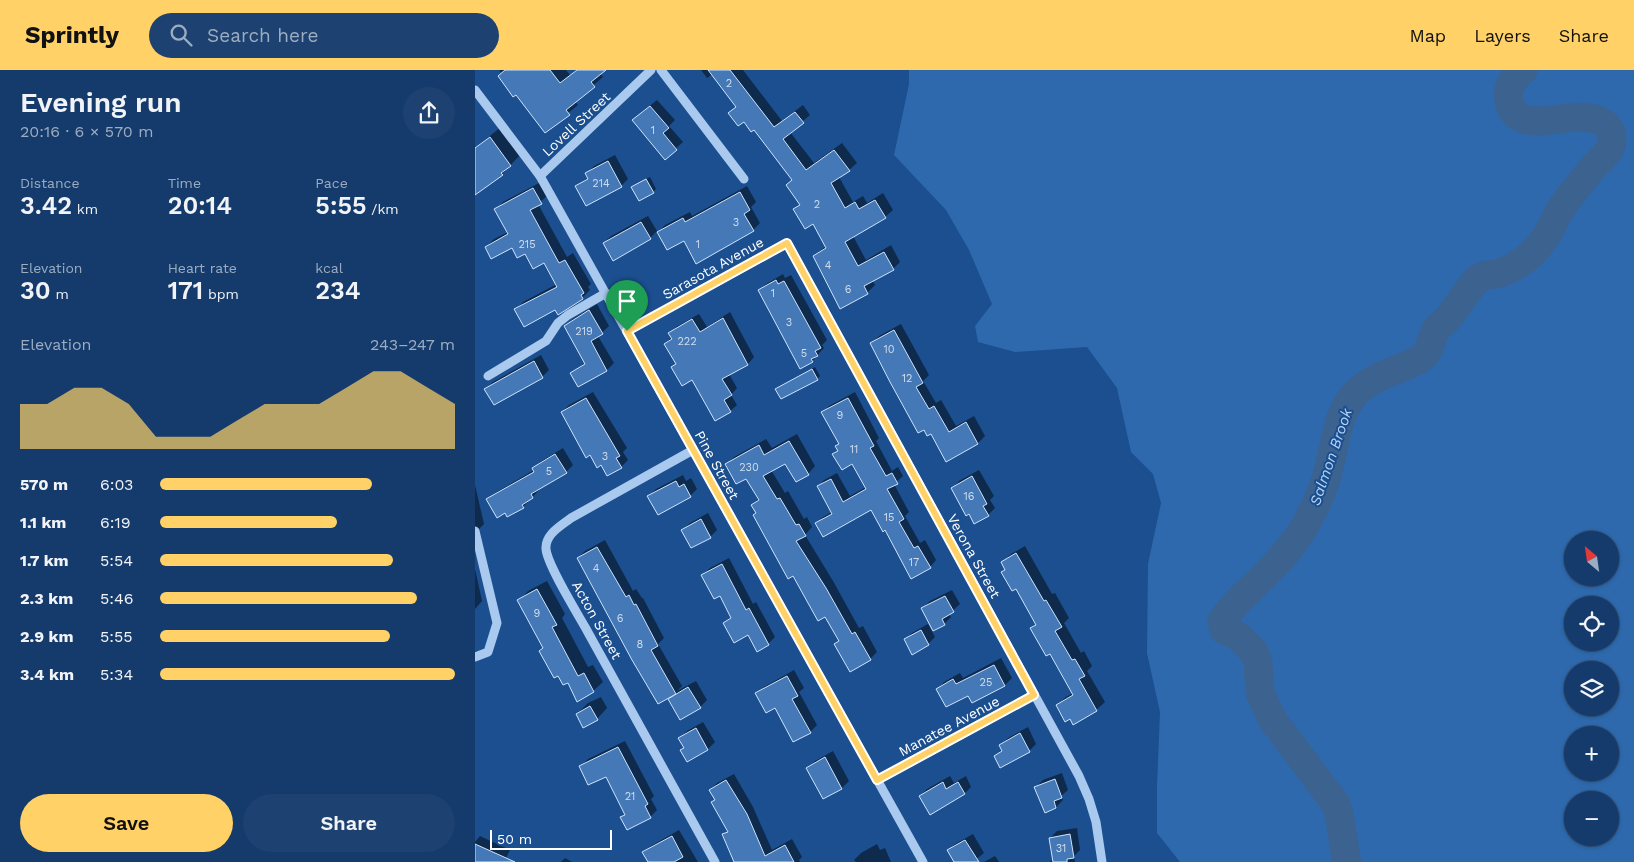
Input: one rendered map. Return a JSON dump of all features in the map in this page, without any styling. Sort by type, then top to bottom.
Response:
[{"type":"street","name":"Lovell Street","points":[[540,176],[651,70]]},
{"type":"street","points":[[661,70],[745,179]]},
{"type":"street","name":"Pine Street","points":[[475,90],[540,176],[923,862]]},
{"type":"street","name":"Sarasota Avenue","points":[[627,331],[787,243]]},
{"type":"street","name":"Verona Street","points":[[787,243],[1079,776],[1097,822],[1102,862]]},
{"type":"street","points":[[488,376],[546,341],[558,323],[568,315],[606,293]]},
{"type":"street","name":"Acton Street","points":[[693,450],[571,518],[548,538],[546,548],[549,560],[715,862]]},
{"type":"street","points":[[475,531],[497,623],[488,652],[475,658]]},
{"type":"street","name":"Manatee Avenue","points":[[877,780],[1034,695]]},
{"type":"shaded area","points":[[909,70],[1634,70],[1634,862],[1180,862],[1157,833],[1160,712],[1147,653],[1148,564],[1161,503],[1153,474],[1131,452],[1117,388],[1087,347],[1015,352],[978,342],[975,326],[992,304],[969,250],[946,210],[894,155],[909,84]]},
{"type":"building","points":[[505,70],[550,70],[560,83],[577,70],[606,70],[591,82],[595,87],[566,110],[570,115],[545,133],[516,95],[513,97],[498,76]]},
{"type":"building","points":[[708,70],[730,70],[774,127],[795,112],[804,123],[783,139],[806,170],[834,150],[850,171],[831,183],[845,208],[855,202],[859,209],[875,200],[886,218],[845,242],[858,266],[884,252],[894,270],[864,286],[868,294],[840,309],[813,256],[826,248],[813,224],[805,229],[793,209],[800,205],[786,185],[792,180],[754,130],[751,132],[744,122],[738,126],[728,113],[736,107]]},
{"type":"building","points":[[650,106],[669,128],[663,133],[677,150],[665,160],[632,120]]},
{"type":"building","points":[[490,137],[511,166],[501,173],[503,175],[475,195],[475,148]]},
{"type":"building","points":[[608,161],[622,187],[586,206],[575,186],[588,179],[585,173]]},
{"type":"building","points":[[646,179],[654,193],[639,201],[631,187]]},
{"type":"building","points":[[533,188],[542,204],[530,210],[559,263],[565,260],[584,293],[581,295],[583,299],[558,315],[555,310],[524,327],[514,309],[557,287],[544,263],[533,269],[525,254],[517,258],[512,248],[491,259],[485,247],[508,234],[494,209]]},
{"type":"building","points":[[740,192],[750,210],[744,214],[754,231],[696,264],[684,241],[667,250],[657,232],[683,218],[685,222]]},
{"type":"building","points":[[641,222],[651,239],[613,261],[603,243]]},
{"type":"building","points":[[776,280],[778,284],[784,281],[821,348],[815,351],[818,356],[811,359],[813,362],[800,369],[758,290]]},
{"type":"building","points":[[589,310],[603,334],[591,341],[607,371],[578,387],[570,373],[585,364],[564,326]]},
{"type":"building","points":[[723,318],[748,365],[722,379],[732,395],[724,400],[731,412],[715,421],[692,380],[682,386],[671,367],[676,364],[664,344],[672,339],[668,333],[692,319],[700,332]]},
{"type":"building","points":[[894,330],[923,383],[916,387],[929,409],[934,406],[949,432],[966,422],[978,444],[946,462],[931,434],[927,436],[924,430],[918,433],[870,343]]},
{"type":"building","points":[[534,361],[543,378],[494,405],[484,389]]},
{"type":"building","points":[[812,369],[818,380],[781,399],[775,389]]},
{"type":"building","points":[[586,398],[620,456],[616,458],[622,468],[607,476],[601,465],[597,468],[590,455],[586,458],[561,412]]},
{"type":"building","points":[[848,398],[874,446],[870,448],[886,476],[892,473],[898,484],[887,489],[904,519],[899,522],[914,548],[918,546],[931,568],[911,579],[885,530],[883,532],[871,510],[823,537],[815,523],[832,514],[817,486],[831,479],[843,502],[866,489],[852,464],[842,470],[832,454],[838,451],[835,446],[839,444],[821,412]]},
{"type":"building","points":[[789,441],[809,475],[796,482],[785,464],[763,476],[777,499],[780,498],[796,525],[799,524],[806,536],[796,541],[852,634],[855,632],[871,660],[850,672],[834,644],[839,641],[825,617],[818,621],[793,576],[788,579],[753,515],[756,513],[751,505],[759,500],[746,479],[736,484],[725,464],[759,445],[764,455]]},
{"type":"building","points":[[555,454],[567,473],[531,494],[533,498],[522,505],[524,508],[507,517],[505,513],[497,518],[486,499],[534,472],[532,468]]},
{"type":"building","points":[[972,476],[987,504],[983,506],[989,516],[974,524],[969,514],[966,516],[951,488]]},
{"type":"building","points":[[676,481],[679,487],[684,484],[691,497],[658,515],[647,496]]},
{"type":"building","points":[[701,519],[711,538],[691,548],[681,530]]},
{"type":"building","points":[[597,547],[626,597],[629,595],[634,605],[636,604],[658,646],[651,650],[676,694],[658,704],[577,558]]},
{"type":"building","points":[[1016,553],[1044,601],[1046,600],[1062,627],[1055,631],[1072,660],[1075,659],[1085,676],[1079,679],[1097,711],[1073,725],[1070,719],[1065,722],[1056,705],[1073,695],[1050,654],[1046,656],[1030,628],[1036,625],[1016,589],[1012,591],[1001,572],[1005,570],[1001,562]]},
{"type":"building","points":[[722,564],[746,610],[749,608],[769,645],[757,652],[748,635],[734,643],[723,623],[731,618],[720,596],[714,599],[701,575]]},
{"type":"building","points":[[537,589],[557,625],[552,627],[578,676],[584,673],[594,692],[577,702],[568,683],[563,685],[558,676],[554,678],[539,651],[543,648],[517,600]]},
{"type":"building","points":[[945,596],[954,612],[942,619],[945,625],[933,631],[921,608]]},
{"type":"building","points":[[921,630],[929,645],[912,655],[904,639]]},
{"type":"building","points":[[994,665],[1005,686],[972,703],[968,696],[946,707],[936,689],[953,679],[956,684]]},
{"type":"building","points":[[787,676],[798,696],[792,699],[811,733],[793,742],[775,708],[766,713],[755,693]]},
{"type":"building","points":[[688,687],[701,708],[680,720],[668,699]]},
{"type":"building","points":[[590,706],[598,720],[583,728],[576,714]]},
{"type":"building","points":[[696,728],[708,750],[687,762],[680,750],[684,748],[678,738]]},
{"type":"building","points":[[1020,733],[1030,752],[1000,768],[994,756],[1002,751],[999,745]]},
{"type":"building","points":[[618,747],[648,804],[645,806],[651,818],[627,830],[620,817],[625,815],[606,777],[588,785],[579,766]]},
{"type":"building","points":[[825,757],[842,789],[823,799],[806,768]]},
{"type":"building","points":[[1055,779],[1062,798],[1054,801],[1056,808],[1045,813],[1034,787]]},
{"type":"building","points":[[726,780],[747,814],[765,856],[785,845],[794,862],[734,862],[722,834],[728,832],[711,802],[715,800],[709,790]]},
{"type":"building","points":[[943,782],[946,789],[958,782],[965,794],[930,815],[919,796]]},
{"type":"building","points":[[1070,834],[1074,858],[1067,859],[1067,862],[1053,862],[1049,838]]},
{"type":"building","points":[[672,836],[683,857],[674,862],[648,862],[642,852]]},
{"type":"building","points":[[965,840],[979,862],[954,862],[947,850]]},
{"type":"building","points":[[475,844],[515,862],[475,862]]},
{"type":"waterway","name":"Salmon Brook","points":[[1347,862],[1336,804],[1272,719],[1260,692],[1258,662],[1254,652],[1238,636],[1224,630],[1222,621],[1237,602],[1284,555],[1304,527],[1324,485],[1342,416],[1357,392],[1373,380],[1424,356],[1434,333],[1478,279],[1485,275],[1497,274],[1506,270],[1532,254],[1546,236],[1567,199],[1610,148],[1612,144],[1611,132],[1605,124],[1592,118],[1578,117],[1536,121],[1524,119],[1515,113],[1509,101],[1509,87],[1523,70]]},
{"type":"route","points":[[787,243],[1034,695],[877,780],[627,331],[787,243]]}]
